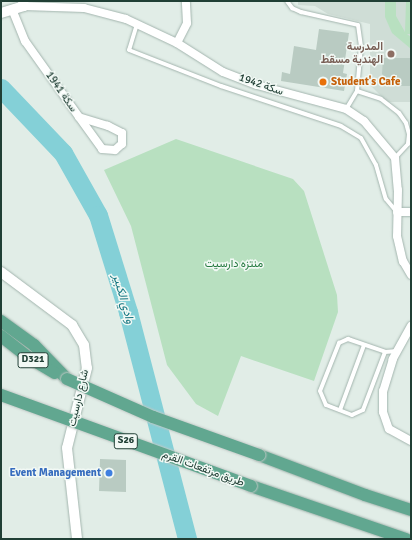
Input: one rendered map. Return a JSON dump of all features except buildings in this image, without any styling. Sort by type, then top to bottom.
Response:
[{"type":"main road","points":[[1,321],[34,345],[67,379],[152,416],[365,495],[411,510]]},
{"type":"main road","name":"D321","points":[[1,336],[28,357],[67,379]]},
{"type":"main road","name":"طريق مرتفعات القرم","points":[[1,395],[251,486],[406,539]]},
{"type":"street","points":[[177,43],[187,23],[186,1]]},
{"type":"street","name":"سكة 1942","points":[[1,13],[23,3],[83,5],[137,23],[177,43],[223,72],[257,85],[346,109],[377,133],[395,158]]},
{"type":"street","name":"سكة 1941","points":[[12,9],[25,41],[79,117],[102,149],[116,150],[122,144],[122,133],[108,126],[79,117]]},
{"type":"street","points":[[395,158],[397,236],[403,261],[411,275]]},
{"type":"street","points":[[397,212],[411,212]]},
{"type":"street","name":"شارع دارسيت","points":[[1,272],[72,325],[84,345],[87,368],[67,448],[77,539]]},
{"type":"street","points":[[411,326],[397,351],[383,391],[383,412],[389,429],[411,441]]},
{"type":"lane","points":[[287,1],[292,8],[301,12],[358,25],[361,46],[357,90],[346,109]]},
{"type":"lane","points":[[137,23],[129,50],[221,86],[341,126],[361,138],[376,165],[386,198],[397,212]]},
{"type":"lane","points":[[357,90],[381,100],[399,113],[406,123],[409,134],[408,144],[395,158]]},
{"type":"lane","points":[[385,352],[363,410],[352,415],[326,405],[320,391],[339,343],[348,339],[385,352],[397,351]]},
{"type":"lane","points":[[340,410],[364,345]]},
{"type":"shaded area","name":"المدرسة الهندية مسقط","points":[[298,1],[411,1],[411,102],[387,102],[370,85],[370,24],[328,14],[315,6],[298,5]]},
{"type":"green space","points":[[385,1],[396,1],[396,16],[405,32],[406,1],[411,1],[411,34],[407,34],[411,37],[411,49],[392,33],[385,17]]},
{"type":"green space","name":"منتزه دارسيت","points":[[176,139],[293,179],[304,191],[337,295],[338,312],[314,381],[241,356],[218,416],[196,404],[167,365],[131,226],[104,170]]},
{"type":"waterway","name":"وادي الكبير","points":[[1,88],[63,153],[98,215],[128,312],[187,539]]},
{"type":"place","name":"المدرسة الهندية مسقط","points":[[391,54]]},
{"type":"place","name":"Student's Cafe","points":[[323,82]]},
{"type":"place","name":"Event Management","points":[[109,473]]}]
